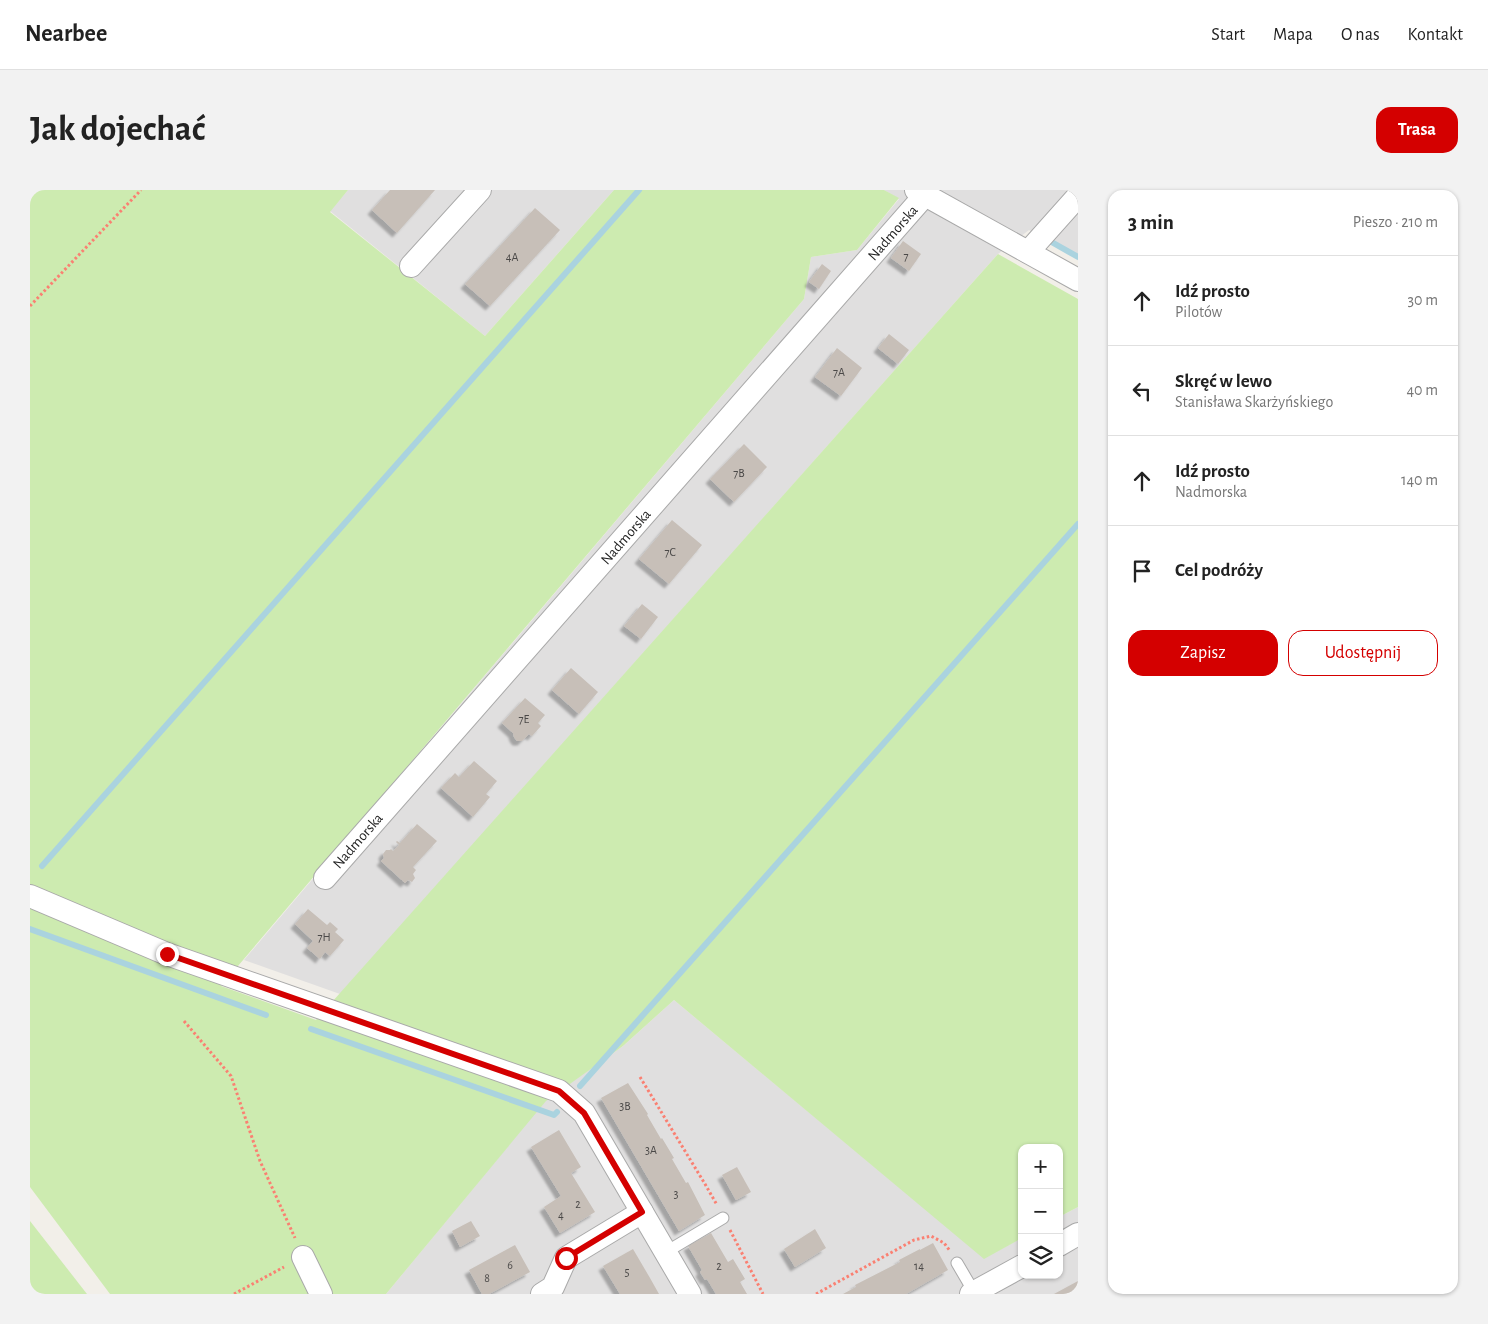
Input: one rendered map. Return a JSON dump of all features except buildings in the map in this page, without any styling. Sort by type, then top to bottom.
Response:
[{"type":"street","points":[[411,266],[480,190]]},
{"type":"street","name":"Nadmorska","points":[[325,878],[921,193],[1078,280]]},
{"type":"street","points":[[1028,252],[1078,196]]},
{"type":"street","points":[[30,896],[167,954],[559,1091],[584,1113],[690,1294]]},
{"type":"street","points":[[542,1294],[553,1287],[566,1258],[642,1212]]},
{"type":"street","points":[[1063,1243],[1078,1234]]},
{"type":"street","points":[[303,1256],[321,1294]]},
{"type":"street","points":[[973,1293],[1018,1268]]},
{"type":"lane","points":[[666,1252],[724,1218]]},
{"type":"lane","points":[[957,1263],[973,1293]]},
{"type":"path","points":[[30,306],[141,190]]},
{"type":"path","points":[[184,1021],[231,1076],[260,1160],[303,1256],[234,1294]]},
{"type":"path","points":[[640,1077],[706,1184],[764,1294]]},
{"type":"path","points":[[816,1294],[914,1240],[931,1236],[944,1242],[957,1263]]},
{"type":"shaded area","points":[[348,190],[614,190],[485,336],[330,211]]},
{"type":"shaded area","points":[[884,190],[1078,190],[1078,258],[1029,230],[998,254],[340,994],[244,960],[804,299],[811,257],[857,250],[899,199]]},
{"type":"shaded area","points":[[674,1000],[984,1258],[1018,1240],[1018,1279],[1063,1279],[1063,1215],[1078,1207],[1078,1294],[386,1294],[546,1100],[623,1046]]},
{"type":"green space","points":[[30,190],[348,190],[330,212],[485,336],[614,190],[884,190],[899,198],[857,250],[811,257],[804,299],[221,986],[316,1020],[998,254],[1078,299],[1078,1207],[1063,1215],[1063,1144],[1018,1144],[1018,1240],[984,1259],[674,1000],[623,1046],[546,1101],[386,1294],[110,1294],[30,1187]]},
{"type":"green space","points":[[30,1221],[87,1294],[30,1294]]},
{"type":"waterway","points":[[42,866],[639,190]]},
{"type":"waterway","points":[[1048,240],[1078,257]]},
{"type":"waterway","points":[[580,1086],[1078,524]]},
{"type":"waterway","points":[[30,929],[266,1015]]},
{"type":"waterway","points":[[311,1029],[554,1115],[557,1112]]},
{"type":"route","points":[[167,954],[559,1091],[584,1113],[642,1212],[566,1258]]}]
